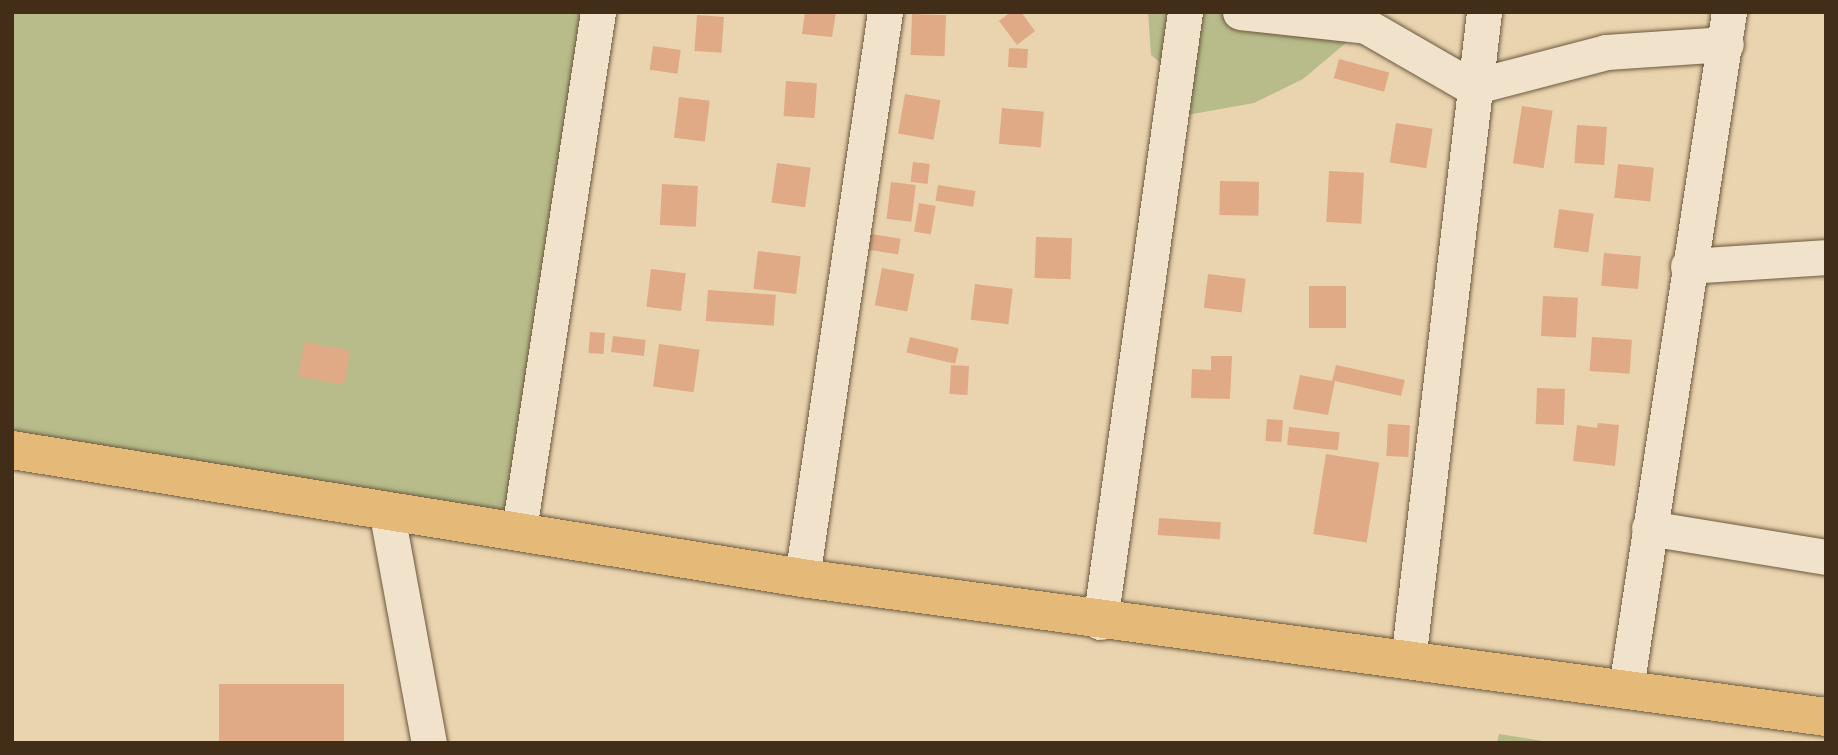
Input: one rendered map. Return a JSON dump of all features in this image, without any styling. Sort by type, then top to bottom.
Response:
[{"type":"main road","points":[[12,450],[519,530],[802,579],[1100,622],[1626,688],[1826,717]]},
{"type":"street","points":[[519,530],[598,12]]},
{"type":"street","points":[[802,579],[886,12]]},
{"type":"street","points":[[1100,622],[1185,12]]},
{"type":"street","points":[[1240,12],[1360,19],[1472,87],[1606,52],[1727,28],[1688,266],[1626,688]]},
{"type":"street","points":[[1408,661],[1472,87],[1484,12]]},
{"type":"street","points":[[1688,266],[1826,257]]},
{"type":"street","points":[[386,509],[429,743]]},
{"type":"street","points":[[1649,528],[1826,557]]},
{"type":"green space","points":[[12,12],[598,12],[519,530],[12,450]]},
{"type":"green space","points":[[1148,12],[1354,12],[1366,26],[1303,79],[1254,103],[1170,118],[1176,76],[1151,55]]},
{"type":"green space","points":[[1499,734],[1555,743],[1497,743]]},
{"type":"building","points":[[805,12],[836,12],[832,37],[802,34]]},
{"type":"building","points":[[1011,12],[1021,12],[1035,31],[1017,45],[999,21]]},
{"type":"building","points":[[912,14],[946,15],[945,56],[911,55]]},
{"type":"building","points":[[697,15],[724,17],[721,53],[694,51]]},
{"type":"building","points":[[653,46],[681,50],[677,74],[650,70]]},
{"type":"building","points":[[1009,48],[1028,49],[1027,68],[1008,67]]},
{"type":"building","points":[[1339,59],[1389,72],[1384,92],[1334,78]]},
{"type":"building","points":[[786,81],[817,83],[814,118],[784,116]]},
{"type":"building","points":[[905,94],[940,100],[934,140],[898,133]]},
{"type":"building","points":[[679,97],[710,101],[705,141],[674,138]]},
{"type":"building","points":[[1522,106],[1553,111],[1544,168],[1513,163]]},
{"type":"building","points":[[1002,108],[1044,112],[1041,148],[999,144]]},
{"type":"building","points":[[1396,123],[1433,129],[1426,168],[1390,163]]},
{"type":"building","points":[[1577,125],[1607,127],[1604,165],[1574,163]]},
{"type":"building","points":[[913,162],[930,164],[927,184],[911,182]]},
{"type":"building","points":[[777,163],[811,168],[805,207],[771,203]]},
{"type":"building","points":[[1618,164],[1654,168],[1650,202],[1614,198]]},
{"type":"building","points":[[1329,171],[1364,173],[1361,224],[1326,222]]},
{"type":"building","points":[[1220,181],[1259,182],[1258,216],[1219,215]]},
{"type":"building","points":[[891,182],[916,185],[911,222],[886,219]]},
{"type":"building","points":[[662,184],[698,186],[696,227],[660,225]]},
{"type":"building","points":[[938,185],[976,191],[973,207],[935,201]]},
{"type":"building","points":[[919,203],[936,206],[931,235],[914,232]]},
{"type":"building","points":[[1559,209],[1594,214],[1588,252],[1554,248]]},
{"type":"building","points":[[871,234],[901,239],[898,254],[868,250]]},
{"type":"building","points":[[1036,237],[1072,238],[1071,279],[1035,278]]},
{"type":"building","points":[[758,251],[801,256],[796,294],[753,289]]},
{"type":"building","points":[[1604,253],[1641,256],[1638,289],[1601,286]]},
{"type":"building","points":[[882,268],[914,274],[907,312],[875,305]]},
{"type":"building","points":[[651,269],[686,273],[681,311],[646,307]]},
{"type":"building","points":[[1208,274],[1246,279],[1242,312],[1204,308]]},
{"type":"building","points":[[975,284],[1013,289],[1008,324],[971,320]]},
{"type":"building","points":[[1309,286],[1346,286],[1346,328],[1309,328]]},
{"type":"building","points":[[708,290],[776,295],[774,326],[706,321]]},
{"type":"building","points":[[1543,296],[1578,298],[1576,338],[1541,336]]},
{"type":"building","points":[[590,332],[605,333],[603,354],[589,353]]},
{"type":"building","points":[[613,336],[646,340],[644,356],[611,352]]},
{"type":"building","points":[[910,337],[959,348],[955,364],[906,353]]},
{"type":"building","points":[[1592,337],[1632,340],[1630,374],[1590,371]]},
{"type":"building","points":[[304,342],[350,350],[344,385],[298,376]]},
{"type":"building","points":[[659,344],[700,350],[694,392],[653,387]]},
{"type":"building","points":[[1211,356],[1232,356],[1230,399],[1191,398],[1192,369],[1211,370]]},
{"type":"building","points":[[951,365],[969,366],[967,395],[949,394]]},
{"type":"building","points":[[1336,365],[1405,380],[1401,396],[1335,381],[1328,415],[1293,409],[1300,375],[1332,381]]},
{"type":"building","points":[[1537,388],[1565,389],[1564,425],[1536,424]]},
{"type":"building","points":[[1267,419],[1283,420],[1281,442],[1265,441]]},
{"type":"building","points":[[1598,423],[1619,425],[1615,466],[1573,461],[1577,425],[1597,428]]},
{"type":"building","points":[[1388,424],[1410,425],[1408,457],[1386,456]]},
{"type":"building","points":[[1289,427],[1340,432],[1338,450],[1287,445]]},
{"type":"building","points":[[1326,454],[1379,462],[1367,542],[1313,534]]},
{"type":"building","points":[[1159,518],[1221,522],[1220,539],[1158,535]]},
{"type":"building","points":[[219,684],[344,684],[344,743],[219,743]]}]
